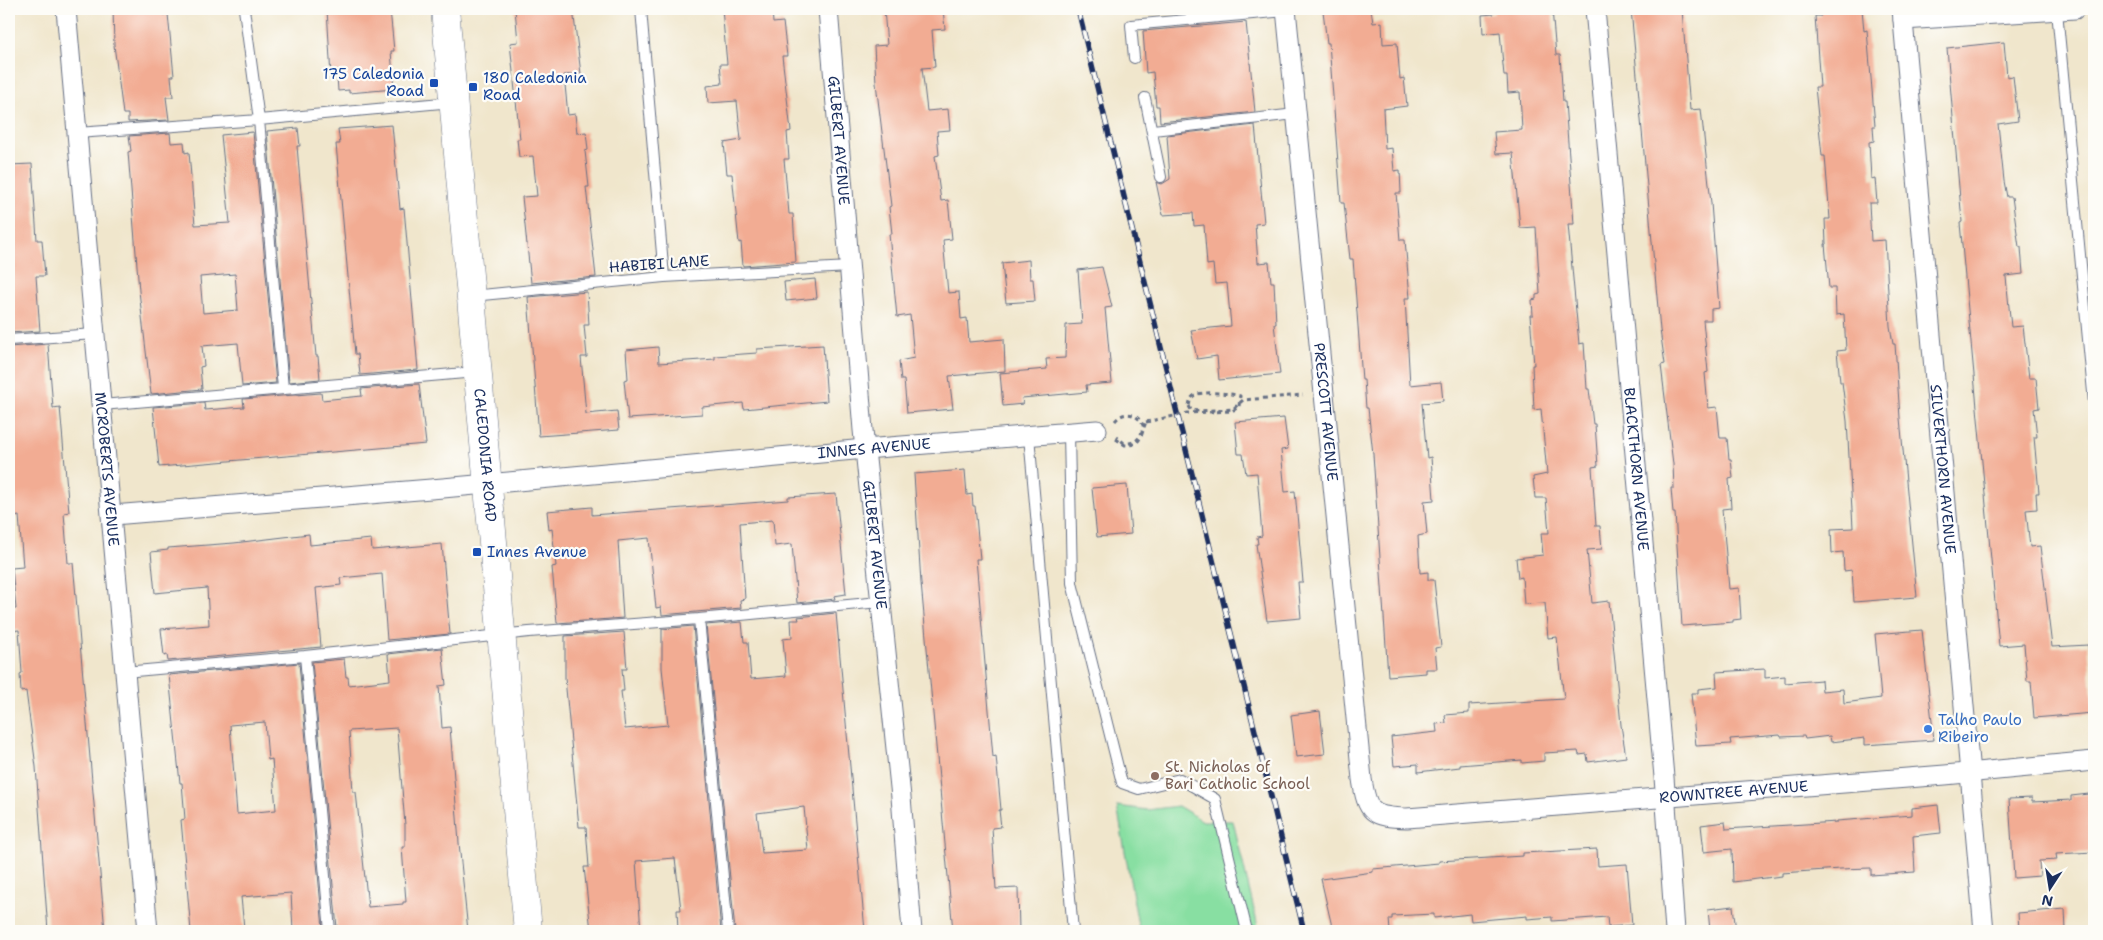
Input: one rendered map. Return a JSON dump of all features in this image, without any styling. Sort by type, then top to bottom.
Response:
[{"type":"street","name":"MCROBERTS AVENUE","points":[[66,9],[113,514],[124,672],[148,931]]},
{"type":"street","name":"CALEDONIA ROAD","points":[[445,9],[486,483],[528,931]]},
{"type":"street","name":"GILBERT AVENUE","points":[[828,9],[865,449],[901,797],[912,931]]},
{"type":"street","name":"BLACKTHORN AVENUE","points":[[1595,9],[1665,797],[1675,931]]},
{"type":"street","name":"PRESCOTT AVENUE","points":[[1286,10],[1362,779],[1365,801],[1374,812]]},
{"type":"street","points":[[1903,14],[2066,10]]},
{"type":"street","name":"SILVERTHORN AVENUE","points":[[1903,14],[1984,931]]},
{"type":"street","name":"INNES AVENUE","points":[[113,514],[865,449],[1110,431]]},
{"type":"street","name":"ROWNTREE AVENUE","points":[[1374,812],[1388,817],[1407,818],[1970,773],[2094,760]]},
{"type":"lane","points":[[244,9],[259,120],[283,388]]},
{"type":"lane","points":[[641,9],[664,277]]},
{"type":"lane","points":[[1134,58],[1131,25],[1286,10]]},
{"type":"lane","points":[[2066,10],[2094,403]]},
{"type":"lane","points":[[1146,98],[1161,177]]},
{"type":"lane","points":[[77,133],[259,120],[453,102]]},
{"type":"lane","points":[[1153,130],[1296,114]]},
{"type":"lane","name":"HABIBI LANE","points":[[471,296],[664,277],[850,267]]},
{"type":"lane","points":[[9,340],[95,334]]},
{"type":"lane","points":[[102,405],[477,372]]},
{"type":"lane","points":[[1069,433],[1072,583],[1122,783],[1139,789],[1180,779],[1215,799],[1247,931]]},
{"type":"lane","points":[[1030,436],[1073,931]]},
{"type":"lane","points":[[124,672],[305,656],[501,635],[699,620],[880,602]]},
{"type":"lane","points":[[699,620],[728,931]]},
{"type":"lane","points":[[305,656],[330,931]]},
{"type":"path","points":[[1110,431],[1120,443],[1130,445],[1140,440],[1146,422],[1188,413],[1232,411],[1239,407],[1241,402],[1240,396],[1233,393],[1196,394],[1190,399],[1189,406],[1191,410],[1199,411],[1233,408],[1237,406],[1243,400],[1306,395]]},
{"type":"path","points":[[1127,414],[1137,416],[1143,425],[1140,437],[1131,444],[1118,440],[1110,431],[1118,417],[1127,414]]},
{"type":"green space","points":[[1117,806],[1147,810],[1178,806],[1203,821],[1233,821],[1259,931],[1139,931]]},
{"type":"building","points":[[113,9],[163,9],[163,15],[168,14],[174,76],[171,76],[173,97],[166,97],[169,120],[128,122],[128,114],[123,114],[114,45]]},
{"type":"building","points":[[327,9],[390,9],[394,51],[391,51],[394,89],[349,93],[349,90],[338,91],[337,76],[331,77]]},
{"type":"building","points":[[515,9],[573,9],[581,74],[564,75],[568,115],[575,114],[577,133],[586,132],[588,150],[585,151],[589,187],[586,187],[596,277],[531,283],[522,197],[537,196],[533,156],[519,157],[517,139],[520,139],[510,43],[518,42]]},
{"type":"building","points":[[722,9],[772,9],[773,23],[783,22],[787,56],[782,56],[791,131],[787,132],[789,159],[784,159],[789,214],[793,214],[796,262],[743,266],[732,174],[727,174],[724,143],[741,140],[737,101],[708,103],[707,86],[722,84],[720,64],[727,64]]},
{"type":"building","points":[[884,9],[943,9],[945,29],[932,30],[935,67],[922,68],[927,111],[948,109],[950,130],[937,131],[939,155],[935,156],[941,201],[948,200],[952,239],[943,240],[948,293],[959,292],[961,319],[967,318],[969,342],[1004,339],[1005,371],[949,376],[953,409],[907,413],[904,380],[901,380],[899,361],[914,358],[910,315],[897,317],[889,234],[892,234],[889,207],[891,206],[876,83],[874,46],[887,45]]},
{"type":"building","points":[[1196,9],[1234,9],[1197,12]]},
{"type":"building","points":[[1371,9],[1373,23],[1382,22],[1383,44],[1397,43],[1400,79],[1404,78],[1407,106],[1383,109],[1385,149],[1392,148],[1394,171],[1400,170],[1401,193],[1396,193],[1400,240],[1405,240],[1410,298],[1405,298],[1410,385],[1441,382],[1443,401],[1422,403],[1427,458],[1431,457],[1434,500],[1424,501],[1427,534],[1418,536],[1420,573],[1428,572],[1428,580],[1434,580],[1441,647],[1435,648],[1437,669],[1426,669],[1426,673],[1388,676],[1373,454],[1364,380],[1362,380],[1353,259],[1350,259],[1344,203],[1341,203],[1329,43],[1327,43],[1323,11]]},
{"type":"building","points":[[1493,9],[1552,9],[1556,55],[1560,55],[1563,102],[1565,102],[1574,224],[1568,224],[1579,344],[1584,343],[1587,389],[1589,389],[1593,424],[1595,424],[1598,466],[1592,467],[1596,526],[1600,526],[1602,549],[1587,550],[1592,603],[1609,601],[1621,725],[1626,757],[1588,762],[1587,754],[1579,755],[1578,751],[1544,753],[1544,761],[1522,763],[1522,760],[1460,765],[1460,767],[1418,772],[1418,764],[1394,766],[1391,737],[1437,732],[1436,724],[1446,723],[1445,715],[1469,713],[1469,705],[1564,699],[1557,637],[1548,638],[1545,603],[1524,604],[1522,577],[1518,578],[1516,558],[1543,555],[1541,533],[1549,533],[1546,498],[1535,498],[1533,477],[1547,474],[1541,409],[1534,410],[1532,365],[1534,365],[1530,315],[1533,315],[1532,300],[1536,299],[1536,295],[1540,294],[1536,227],[1520,228],[1513,153],[1496,154],[1494,132],[1522,130],[1520,92],[1508,93],[1507,76],[1504,76],[1500,32],[1483,34],[1482,15],[1494,14]]},
{"type":"building","points":[[1631,9],[1682,9],[1690,110],[1701,109],[1719,308],[1711,309],[1711,320],[1703,320],[1708,372],[1705,373],[1708,408],[1717,407],[1720,438],[1727,438],[1729,459],[1731,459],[1733,478],[1729,479],[1731,508],[1722,509],[1729,589],[1739,588],[1741,619],[1733,620],[1733,622],[1682,626],[1675,513],[1673,513],[1671,488],[1674,488],[1673,464],[1661,365],[1665,364],[1660,330]]},
{"type":"building","points":[[1821,9],[1862,9],[1864,31],[1867,30],[1875,126],[1873,126],[1874,141],[1869,142],[1871,179],[1875,178],[1877,203],[1869,203],[1871,241],[1885,240],[1890,326],[1893,344],[1895,344],[1917,597],[1854,602],[1852,570],[1844,571],[1843,552],[1832,553],[1831,529],[1853,528],[1847,421],[1837,351],[1846,350],[1844,314],[1836,315],[1835,288],[1829,288],[1825,219],[1830,219],[1825,156],[1822,156],[1815,87],[1820,87],[1815,16],[1821,16]]},
{"type":"building","points":[[1246,22],[1255,112],[1160,122],[1159,106],[1156,106],[1153,72],[1146,73],[1143,31]]},
{"type":"building","points":[[2004,42],[2007,77],[2013,76],[2018,121],[1998,124],[2004,181],[2007,197],[2012,197],[2019,247],[2021,247],[2023,274],[2006,277],[2011,327],[2023,326],[2029,378],[2036,378],[2039,408],[2034,409],[2037,437],[2034,437],[2039,493],[2036,493],[2037,509],[2026,510],[2030,547],[2040,546],[2052,647],[2088,645],[2093,713],[2034,718],[2031,681],[2027,681],[2024,644],[1999,646],[1960,223],[1962,222],[1947,48]]},
{"type":"building","points":[[392,125],[400,209],[404,208],[418,370],[360,375],[358,354],[355,354],[336,144],[340,144],[338,129]]},
{"type":"building","points":[[1255,125],[1264,223],[1255,224],[1258,263],[1269,262],[1271,282],[1274,282],[1276,324],[1274,324],[1280,374],[1219,380],[1217,356],[1197,359],[1191,330],[1231,326],[1227,283],[1215,284],[1213,264],[1207,265],[1204,225],[1194,226],[1193,213],[1163,215],[1156,182],[1162,184],[1170,179],[1167,135]]},
{"type":"building","points":[[298,128],[300,146],[297,146],[300,181],[316,356],[318,356],[320,379],[289,382],[267,131]]},
{"type":"building","points":[[253,132],[276,383],[242,386],[238,343],[202,346],[204,366],[200,367],[202,389],[151,394],[139,291],[128,152],[131,151],[129,136],[170,133],[171,143],[184,142],[185,153],[189,152],[195,225],[230,223],[221,135]],"holes":[[[235,274],[238,310],[203,313],[200,277]]]},
{"type":"building","points":[[32,164],[37,240],[42,240],[45,276],[36,276],[40,331],[9,333],[9,165]]},
{"type":"building","points":[[1029,260],[1030,279],[1033,279],[1035,301],[1006,303],[1002,263]]},
{"type":"building","points":[[1102,267],[1112,307],[1105,308],[1112,383],[1086,385],[1087,392],[1022,398],[1023,404],[1003,406],[1000,373],[1047,369],[1046,359],[1065,358],[1066,325],[1082,324],[1078,270]]},
{"type":"building","points":[[815,279],[817,298],[786,301],[784,282]]},
{"type":"building","points":[[587,292],[589,325],[584,325],[587,357],[581,357],[586,414],[617,411],[619,430],[539,436],[528,297]]},
{"type":"building","points":[[48,344],[53,408],[60,407],[69,512],[64,513],[68,563],[73,563],[105,931],[48,931],[36,767],[26,691],[21,692],[20,674],[22,673],[19,630],[9,631],[9,609],[16,609],[12,568],[23,567],[19,516],[14,517],[11,476],[9,476],[9,347]]},
{"type":"building","points":[[823,345],[827,401],[744,409],[743,403],[702,407],[702,414],[628,419],[624,380],[628,379],[626,350],[658,347],[659,363],[715,359],[715,356],[757,353],[757,349]]},
{"type":"building","points":[[419,384],[426,444],[159,467],[153,407],[204,403],[205,410],[244,407],[243,399],[321,393],[322,400],[362,396],[361,389]]},
{"type":"building","points":[[1284,418],[1288,449],[1281,450],[1285,492],[1295,491],[1303,582],[1298,582],[1301,618],[1267,621],[1256,544],[1258,544],[1257,537],[1262,536],[1257,473],[1246,474],[1243,454],[1238,454],[1235,422]]},
{"type":"building","points":[[965,470],[967,495],[972,494],[973,506],[975,506],[980,559],[976,559],[993,757],[996,756],[1001,810],[999,810],[1001,827],[992,828],[996,889],[1018,888],[1019,931],[953,931],[921,583],[914,474]]},
{"type":"building","points":[[1127,485],[1131,534],[1097,537],[1092,488]]},
{"type":"building","points":[[836,494],[846,594],[834,596],[835,599],[797,603],[792,544],[775,546],[773,520],[740,523],[745,599],[740,600],[741,608],[662,615],[661,607],[656,608],[649,538],[618,541],[623,618],[557,623],[552,567],[556,566],[552,529],[549,530],[547,511],[592,507],[592,515],[788,500],[788,497]]},
{"type":"building","points":[[309,534],[310,545],[371,539],[372,550],[442,544],[450,634],[387,640],[382,574],[340,578],[341,585],[316,588],[321,647],[168,661],[167,655],[164,656],[161,629],[209,625],[207,588],[155,593],[151,552],[168,550],[168,548],[234,543]]},
{"type":"building","points":[[836,613],[865,931],[735,931],[706,625],[742,622],[744,642],[748,642],[751,679],[786,676],[783,639],[792,638],[791,620],[799,620],[798,617]],"holes":[[[804,807],[808,850],[762,853],[757,813]]]},
{"type":"building","points":[[693,626],[721,931],[678,931],[677,910],[681,910],[675,858],[636,861],[641,931],[591,931],[584,867],[589,867],[586,827],[579,827],[565,678],[565,636],[624,632],[627,669],[622,669],[624,691],[621,691],[625,729],[668,725],[662,668],[662,629]]},
{"type":"building","points":[[1922,630],[1934,740],[1865,745],[1865,738],[1831,742],[1830,736],[1805,739],[1804,736],[1781,737],[1780,735],[1730,739],[1731,744],[1696,746],[1691,693],[1698,693],[1698,689],[1717,687],[1716,672],[1765,669],[1765,678],[1785,676],[1785,683],[1821,680],[1822,691],[1843,689],[1844,703],[1881,698],[1875,634]]},
{"type":"building","points":[[442,648],[446,685],[439,686],[442,728],[450,727],[468,931],[342,931],[342,928],[337,928],[312,662],[344,659],[349,685],[390,680],[388,654]],"holes":[[[397,728],[405,847],[402,847],[406,902],[403,902],[403,904],[368,907],[356,792],[353,792],[349,731]]]},
{"type":"building","points":[[299,663],[323,929],[293,931],[291,893],[241,897],[244,928],[191,931],[181,820],[185,819],[182,783],[180,783],[169,675]],"holes":[[[265,722],[268,760],[272,759],[276,810],[237,814],[230,725]]]},
{"type":"building","points":[[1320,711],[1325,754],[1296,757],[1291,715]]},
{"type":"building","points":[[2094,795],[2094,852],[2056,854],[2057,860],[2039,861],[2040,876],[2014,878],[2009,799],[2032,798],[2032,802],[2071,800],[2071,796]]},
{"type":"building","points":[[1938,805],[1941,833],[1913,836],[1915,872],[1871,875],[1871,868],[1840,869],[1782,873],[1782,876],[1733,882],[1732,849],[1704,852],[1701,825],[1725,822],[1726,829],[1837,822],[1912,815],[1912,808]]},
{"type":"building","points":[[1597,849],[1598,866],[1627,864],[1632,925],[1608,927],[1607,917],[1552,921],[1552,917],[1527,919],[1527,916],[1471,921],[1470,914],[1434,918],[1434,914],[1392,916],[1392,919],[1389,919],[1390,931],[1333,931],[1321,879],[1373,872],[1373,869],[1439,863],[1439,861],[1523,856],[1523,853]]},
{"type":"building","points":[[1733,906],[1736,931],[1710,931],[1708,909]]},
{"type":"building","points":[[2065,909],[2066,931],[2019,931],[2018,913]]},
{"type":"railway","points":[[1078,9],[1304,931]]},
{"type":"place","name":"175 Caledonia Road","points":[[434,83]]},
{"type":"place","name":"180 Caledonia Road","points":[[473,87]]},
{"type":"place","name":"Innes Avenue","points":[[477,552]]},
{"type":"place","name":"Talho Paulo Ribeiro","points":[[1928,729]]},
{"type":"place","name":"St. Nicholas of Bari Catholic School","points":[[1155,776]]}]
